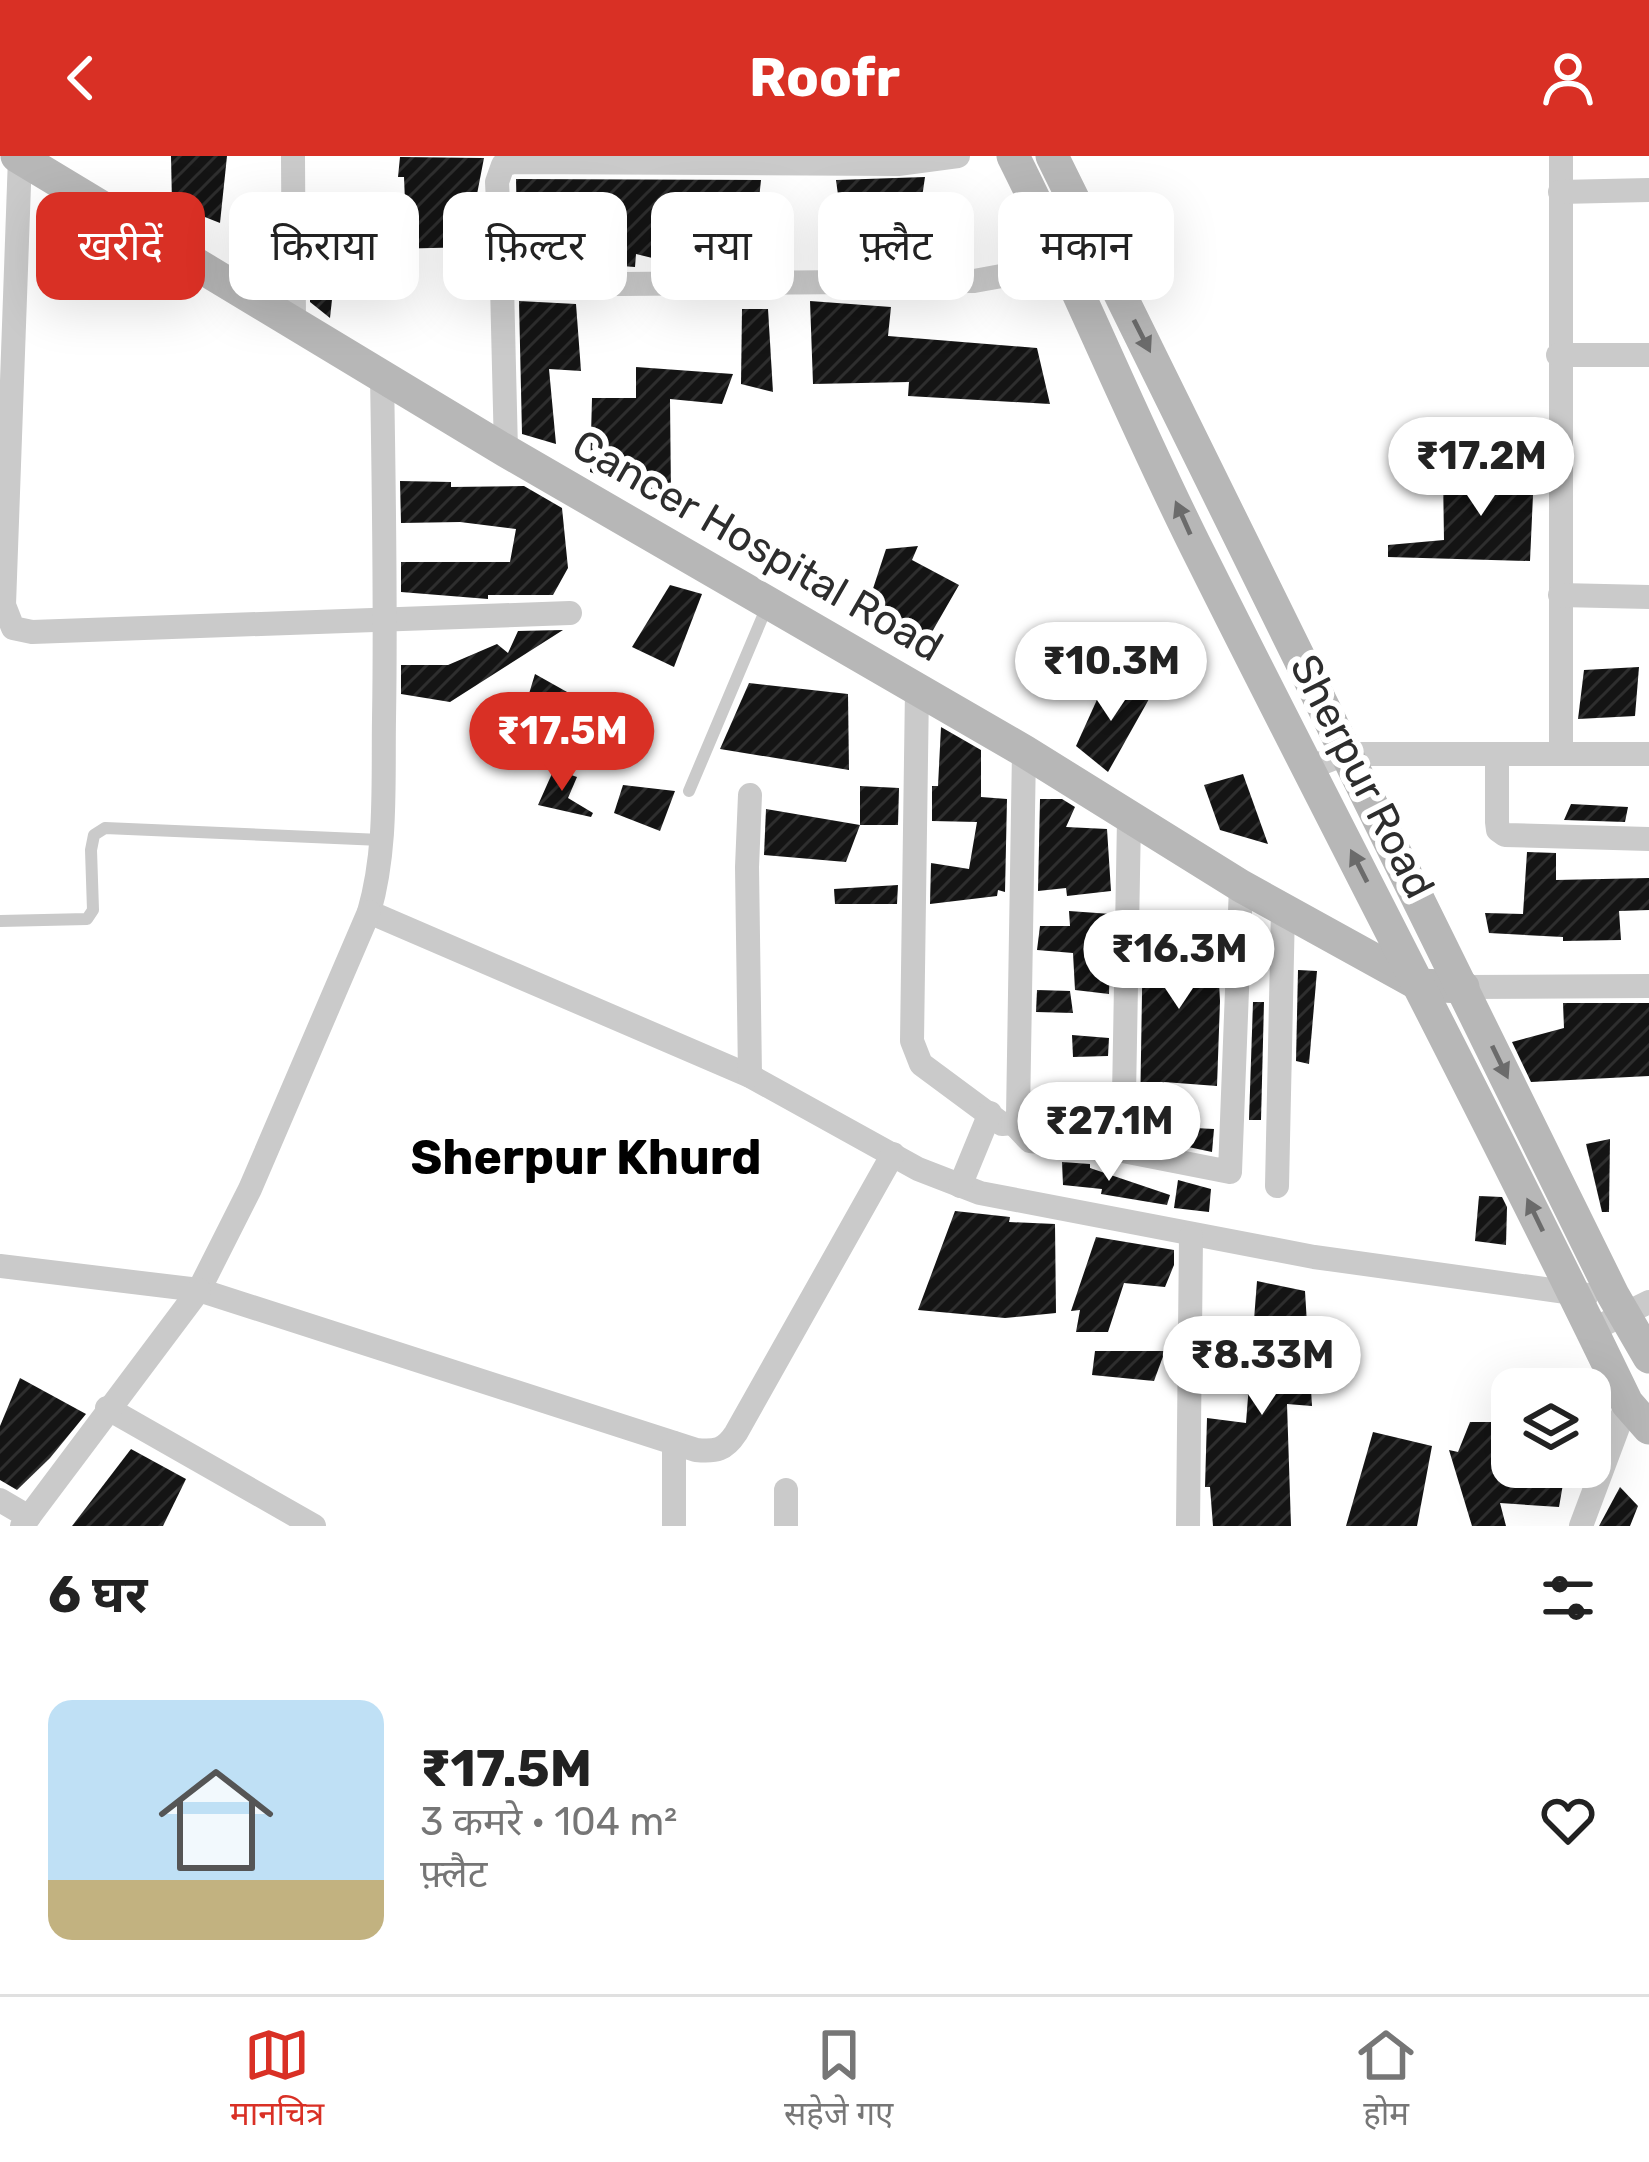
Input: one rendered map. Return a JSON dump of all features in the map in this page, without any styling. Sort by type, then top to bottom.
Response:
[{"type":"street","points":[[293,156],[294,323]]},
{"type":"street","points":[[497,192],[503,165],[514,162],[898,164],[958,156]]},
{"type":"street","name":"Sherpur Road","points":[[1013,156],[1031,192]]},
{"type":"street","name":"Sherpur Road","points":[[1052,156],[1345,754],[1629,1304],[1649,1357]]},
{"type":"street","points":[[1561,156],[1561,753]]},
{"type":"street","points":[[19,157],[4,604],[14,628],[32,632],[570,613]]},
{"type":"street","name":"Cancer Hospital Road","points":[[19,157],[506,451],[1024,751],[1240,886],[1420,985],[1463,987]]},
{"type":"street","points":[[1560,192],[1649,190]]},
{"type":"street","points":[[627,284],[974,281],[998,277]]},
{"type":"street","points":[[502,300],[506,451]]},
{"type":"street","name":"Sherpur Road","points":[[1083,300],[1199,554],[1638,1415]]},
{"type":"street","points":[[1558,356],[1649,356]]},
{"type":"street","points":[[0,1500],[25,1521],[199,1290],[250,1189],[369,912],[381,872],[382,840],[386,622],[382,376]]},
{"type":"street","points":[[1560,595],[1649,597]]},
{"type":"street","points":[[917,688],[912,1041],[921,1064],[1030,1141],[1123,1150],[1230,1172],[1240,886]]},
{"type":"street","points":[[1001,1118],[1018,1116],[1024,751]]},
{"type":"street","points":[[1309,768],[1345,754],[1649,754]]},
{"type":"street","points":[[1497,754],[1497,822],[1504,835],[1649,839]]},
{"type":"street","points":[[750,795],[750,1076]]},
{"type":"street","points":[[1123,1150],[1129,819]]},
{"type":"street","points":[[1276,1186],[1283,910]]},
{"type":"street","points":[[369,912],[750,1076],[960,1186],[1191,1236],[1629,1304]]},
{"type":"street","points":[[1463,987],[1649,986]]},
{"type":"street","points":[[960,1186],[1001,1118]]},
{"type":"street","points":[[0,1266],[199,1290],[674,1443],[714,1451],[727,1447],[893,1154]]},
{"type":"street","points":[[1188,1526],[1191,1236]]},
{"type":"street","points":[[1592,1330],[1629,1304]]},
{"type":"street","points":[[107,1408],[314,1526]]},
{"type":"street","points":[[1580,1526],[1638,1415]]},
{"type":"street","points":[[674,1443],[674,1526]]},
{"type":"street","points":[[786,1490],[786,1526]]},
{"type":"lane","points":[[689,791],[768,603]]},
{"type":"lane","points":[[0,921],[87,919],[94,910],[91,850],[94,835],[105,828],[382,840]]},
{"type":"building","points":[[171,156],[227,156],[220,223],[205,217],[205,192],[172,192]]},
{"type":"building","points":[[400,157],[484,158],[477,192],[443,192],[443,248],[419,248],[419,192],[405,192],[404,177],[398,177]]},
{"type":"building","points":[[925,177],[923,192],[838,192],[836,180]]},
{"type":"building","points":[[516,179],[761,180],[760,192],[651,192],[651,258],[636,254],[635,267],[627,266],[627,192],[516,192]]},
{"type":"building","points":[[332,300],[330,318],[310,302]]},
{"type":"building","points":[[519,301],[576,304],[581,371],[549,369],[556,444],[522,434]]},
{"type":"building","points":[[810,301],[891,307],[888,336],[1037,348],[1050,404],[908,396],[909,382],[813,384]]},
{"type":"building","points":[[742,309],[768,309],[773,392],[741,384]]},
{"type":"building","points":[[636,367],[733,374],[722,404],[670,399],[671,495],[635,492],[635,488],[590,472],[592,398],[636,398]]},
{"type":"building","points":[[1443,473],[1534,473],[1530,561],[1388,557],[1388,545],[1444,540]]},
{"type":"building","points":[[400,481],[451,482],[451,487],[524,486],[562,508],[568,568],[553,595],[488,595],[488,599],[401,592],[401,562],[510,562],[516,529],[460,522],[401,523]]},
{"type":"building","points":[[918,546],[912,560],[959,585],[917,658],[865,613],[886,549]]},
{"type":"building","points":[[670,585],[702,594],[674,667],[632,647]]},
{"type":"building","points":[[563,630],[450,702],[401,694],[401,665],[448,665],[497,644],[508,653],[518,631]]},
{"type":"building","points":[[1639,667],[1635,716],[1578,719],[1584,670]]},
{"type":"building","points":[[535,674],[592,706],[594,697],[620,715],[609,737],[592,732],[573,735],[528,697]]},
{"type":"building","points":[[1105,682],[1149,699],[1108,772],[1076,746]]},
{"type":"building","points":[[749,683],[848,694],[849,770],[720,749]]},
{"type":"building","points":[[489,702],[512,709],[495,743],[476,729]]},
{"type":"building","points":[[941,727],[981,750],[981,797],[1007,799],[1005,892],[998,890],[997,896],[930,904],[931,863],[969,869],[977,822],[932,821]]},
{"type":"building","points":[[554,769],[577,777],[568,798],[593,813],[591,817],[538,805]]},
{"type":"building","points":[[1243,774],[1268,844],[1220,830],[1204,785]]},
{"type":"building","points":[[623,785],[675,791],[660,831],[614,813]]},
{"type":"building","points":[[860,786],[899,788],[898,825],[860,825]]},
{"type":"building","points":[[1040,799],[1062,799],[1075,807],[1066,827],[1107,829],[1111,891],[1067,896],[1066,888],[1038,891]]},
{"type":"building","points":[[1571,804],[1628,807],[1625,822],[1564,820]]},
{"type":"building","points":[[766,809],[860,825],[846,862],[764,855]]},
{"type":"building","points":[[1527,852],[1556,853],[1556,880],[1649,878],[1649,910],[1619,911],[1621,940],[1563,941],[1563,937],[1489,933],[1485,913],[1523,914]]},
{"type":"building","points":[[898,885],[897,904],[835,904],[834,889]]},
{"type":"building","points":[[1069,911],[1111,914],[1109,994],[1075,990],[1073,953],[1037,950],[1040,926],[1070,926]]},
{"type":"building","points":[[1180,920],[1223,924],[1217,947],[1217,1086],[1164,1082],[1170,1119],[1140,1116],[1143,933],[1181,930]]},
{"type":"building","points":[[1298,970],[1317,971],[1309,1064],[1296,1061]]},
{"type":"building","points":[[1037,990],[1070,991],[1073,1013],[1036,1012]]},
{"type":"building","points":[[1253,1002],[1264,1002],[1261,1120],[1249,1120]]},
{"type":"building","points":[[1563,1003],[1649,1003],[1649,1076],[1531,1082],[1512,1042],[1564,1028]]},
{"type":"building","points":[[1072,1035],[1109,1038],[1108,1056],[1073,1057]]},
{"type":"building","points":[[1065,1094],[1107,1096],[1107,1115],[1064,1125]]},
{"type":"building","points":[[1175,1127],[1214,1129],[1212,1152],[1174,1144]]},
{"type":"building","points":[[1610,1139],[1609,1212],[1602,1212],[1586,1144]]},
{"type":"building","points":[[1062,1162],[1090,1164],[1090,1168],[1170,1195],[1167,1205],[1063,1185]]},
{"type":"building","points":[[1178,1180],[1211,1189],[1209,1212],[1174,1208]]},
{"type":"building","points":[[1479,1196],[1502,1197],[1507,1207],[1506,1245],[1475,1241]]},
{"type":"building","points":[[955,1211],[1010,1217],[1009,1222],[1055,1224],[1056,1313],[1005,1318],[918,1310]]},
{"type":"building","points":[[1096,1237],[1174,1250],[1174,1265],[1165,1287],[1124,1283],[1108,1332],[1076,1332],[1080,1310],[1071,1311]]},
{"type":"building","points":[[1257,1281],[1305,1291],[1312,1406],[1287,1404],[1291,1526],[1213,1526],[1210,1487],[1205,1487],[1207,1418],[1246,1423]]},
{"type":"building","points":[[1095,1351],[1165,1351],[1154,1381],[1092,1375]]},
{"type":"building","points":[[20,1378],[86,1414],[17,1490],[0,1480],[0,1426]]},
{"type":"building","points":[[1470,1422],[1491,1422],[1491,1488],[1562,1488],[1559,1507],[1500,1503],[1506,1526],[1472,1526],[1449,1450],[1458,1452]]},
{"type":"building","points":[[1373,1432],[1432,1446],[1417,1526],[1346,1526]]},
{"type":"building","points":[[131,1449],[186,1479],[163,1526],[72,1526]]},
{"type":"building","points":[[1620,1487],[1638,1506],[1630,1526],[1599,1526]]},
{"type":"district","name":"Sherpur Khurd","points":[[586,1157]]}]
